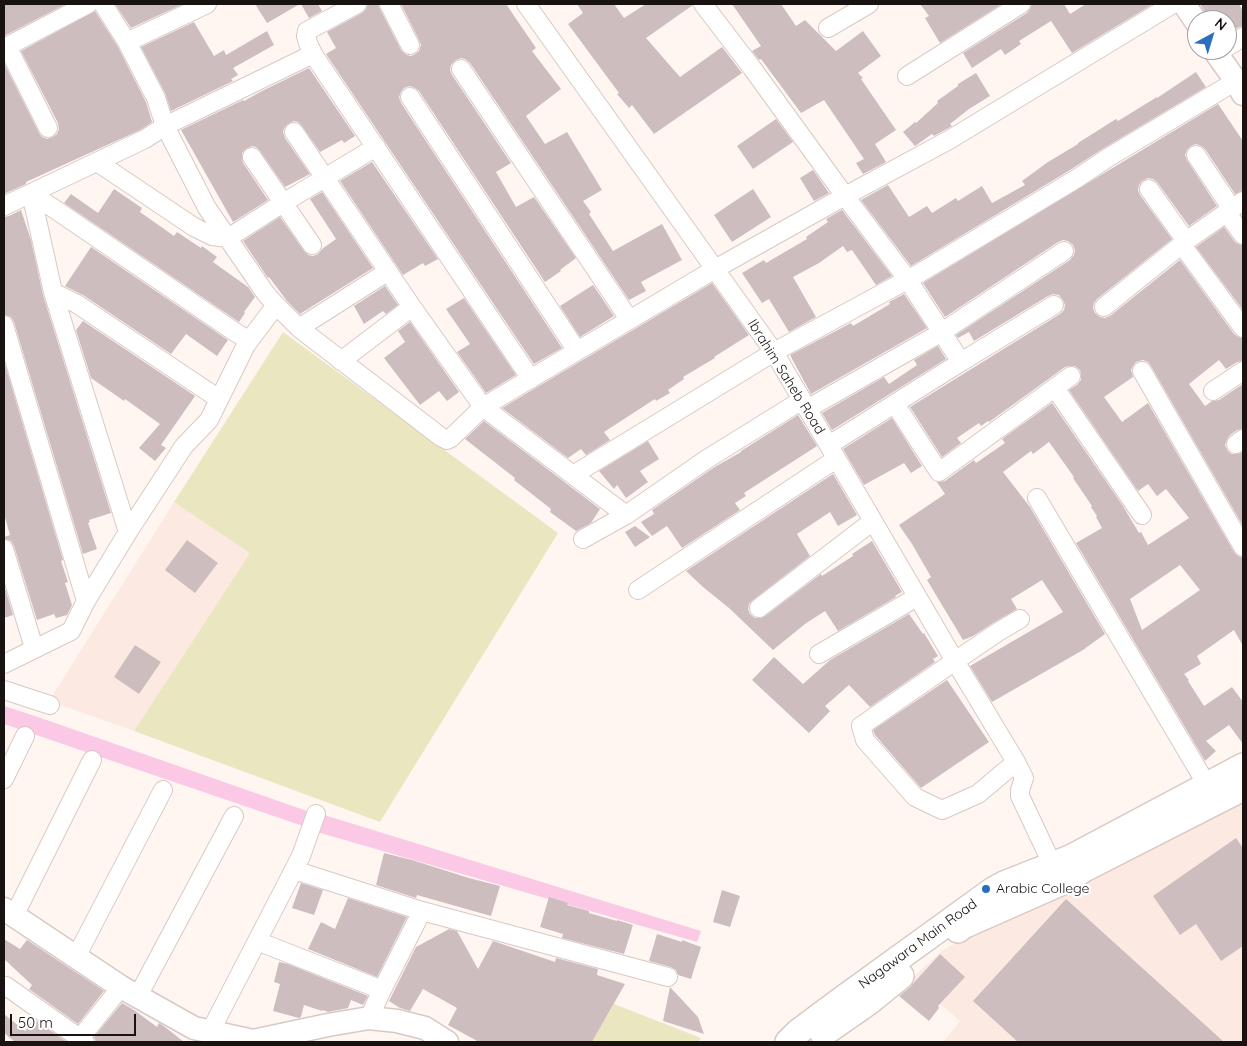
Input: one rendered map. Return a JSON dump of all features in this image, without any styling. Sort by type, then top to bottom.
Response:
[{"type":"main road","name":"Nagawara Main Road","points":[[788,1042],[840,1000],[993,890],[1053,866],[1103,850],[1208,784],[1243,766]]},
{"type":"main road","points":[[811,1042],[869,1002],[963,926],[1067,880],[1086,868],[1103,850],[1243,788]]},
{"type":"street","points":[[48,128],[6,47],[88,4]]},
{"type":"street","points":[[103,4],[127,42],[156,98],[165,126],[207,208],[266,294],[299,328],[447,440],[483,407],[629,319],[845,196],[948,140],[1174,4]]},
{"type":"street","points":[[127,42],[207,4]]},
{"type":"street","points":[[358,4],[308,31],[306,36],[313,54],[531,379]]},
{"type":"street","points":[[388,4],[410,45]]},
{"type":"street","name":"Ibrahim Saheb Road","points":[[526,4],[774,352],[954,661],[1016,762],[1024,778],[1020,796],[1053,866]]},
{"type":"street","points":[[704,4],[908,280],[961,362]]},
{"type":"street","points":[[828,28],[869,4]]},
{"type":"street","points":[[907,76],[1021,4]]},
{"type":"street","points":[[4,206],[145,139],[165,126],[313,54]]},
{"type":"street","points":[[573,475],[774,352],[908,280],[1109,157],[1240,88],[1225,60]]},
{"type":"street","points":[[461,70],[629,319]]},
{"type":"street","points":[[410,97],[577,351]]},
{"type":"street","points":[[294,132],[412,307],[483,407],[626,515]]},
{"type":"street","points":[[97,162],[194,227],[212,236],[228,238],[376,148]]},
{"type":"street","points":[[1196,155],[1234,207],[1243,235]]},
{"type":"street","points":[[252,157],[312,245]]},
{"type":"street","points":[[1149,189],[1243,328]]},
{"type":"street","points":[[31,193],[53,292],[128,532]]},
{"type":"street","points":[[31,193],[248,340]]},
{"type":"street","points":[[1104,307],[1184,243],[1234,207]]},
{"type":"street","points":[[583,539],[626,515],[707,459],[804,404],[942,332],[1064,251]]},
{"type":"street","points":[[299,328],[388,272]]},
{"type":"street","points":[[53,292],[77,304],[219,399]]},
{"type":"street","points":[[4,664],[71,631],[86,601],[128,532],[184,446],[209,420],[248,340],[276,305]]},
{"type":"street","points":[[638,590],[832,452],[895,404],[1054,305]]},
{"type":"street","points":[[341,361],[412,307]]},
{"type":"street","points":[[4,326],[86,601]]},
{"type":"street","points":[[1142,371],[1243,548]]},
{"type":"street","points":[[1213,391],[1243,371]]},
{"type":"street","points":[[895,404],[939,472],[1071,376]]},
{"type":"street","points":[[1055,388],[1142,515]]},
{"type":"street","points":[[1037,498],[1208,784]]},
{"type":"street","points":[[759,608],[873,521]]},
{"type":"street","points":[[4,549],[34,648]]},
{"type":"street","points":[[819,654],[917,597]]},
{"type":"street","points":[[1016,762],[978,794],[942,810],[915,797],[864,740],[862,726],[954,661],[1020,619]]},
{"type":"street","points":[[4,690],[50,705]]},
{"type":"street","points":[[4,779],[25,736]]},
{"type":"street","points":[[92,760],[9,912],[129,991],[194,1028],[252,1042],[369,1018],[397,1020],[425,1028],[447,1042]]},
{"type":"street","points":[[76,957],[163,790]]},
{"type":"street","points":[[210,1032],[301,856],[316,814]]},
{"type":"street","points":[[6,986],[81,1041],[129,991],[234,816]]},
{"type":"street","points":[[294,870],[422,911],[668,977]]},
{"type":"street","points":[[369,1018],[422,911]]},
{"type":"street","points":[[257,942],[382,990]]},
{"type":"shaded area","points":[[283,332],[558,533],[380,822],[134,731],[250,553],[174,502]]},
{"type":"shaded area","points":[[174,502],[251,552],[134,731],[49,701]]},
{"type":"shaded area","points":[[4,706],[307,811],[303,826],[4,724]]},
{"type":"shaded area","points":[[1243,793],[1243,1042],[943,1042],[960,1021],[911,979],[943,950]]},
{"type":"shaded area","points":[[321,814],[701,931],[697,942],[317,832]]},
{"type":"shaded area","points":[[614,1004],[701,1038],[698,1042],[592,1042]]},
{"type":"building","points":[[4,4],[66,4],[4,36]]},
{"type":"building","points":[[115,4],[183,4],[131,28]]},
{"type":"building","points":[[255,4],[300,4],[267,23]]},
{"type":"building","points":[[301,4],[318,4],[322,11],[309,18]]},
{"type":"building","points":[[368,4],[378,4],[401,50],[410,56],[419,51],[421,45],[401,4],[506,4],[536,48],[532,51],[561,89],[526,116],[545,144],[567,132],[602,190],[583,201],[591,212],[589,214],[613,251],[662,224],[682,260],[641,282],[646,291],[629,300],[470,63],[461,58],[451,65],[450,70],[511,163],[496,172],[516,207],[534,197],[576,258],[545,282],[419,91],[410,86],[404,88],[399,97],[401,103],[562,348],[534,364],[326,54],[336,48],[327,32],[362,13]]},
{"type":"building","points":[[577,4],[614,4],[624,18],[646,4],[693,4],[646,38],[680,77],[722,47],[742,73],[654,134],[632,105],[629,108],[617,94],[619,93],[568,24],[583,13]]},
{"type":"building","points":[[732,4],[781,4],[796,26],[805,20],[836,51],[863,31],[881,56],[858,73],[896,130],[875,144],[886,162],[863,174],[856,163],[864,159],[824,100],[801,113],[761,59],[759,60],[752,51],[761,46]]},
{"type":"building","points":[[920,4],[1002,4],[940,43],[925,18],[929,16]]},
{"type":"building","points":[[1032,4],[1064,4],[1070,14],[1086,4],[1153,4],[1072,53],[1051,21],[1019,41],[1021,44],[1005,55],[1001,49],[972,68],[963,53],[1027,13]]},
{"type":"building","points":[[1200,4],[1239,4],[1243,11],[1243,26],[1237,28],[1237,10],[1204,10]]},
{"type":"building","points":[[95,11],[118,47],[146,102],[152,122],[140,130],[4,194],[4,63],[39,133],[47,139],[53,137],[59,129],[58,123],[21,51]]},
{"type":"building","points":[[194,22],[214,56],[224,50],[226,55],[267,31],[274,45],[233,68],[238,75],[231,79],[233,81],[171,111],[165,93],[141,47]]},
{"type":"building","points":[[309,68],[355,136],[344,143],[342,140],[320,152],[298,122],[294,121],[288,124],[283,132],[285,138],[310,174],[285,187],[256,147],[252,146],[246,149],[242,153],[243,163],[268,200],[233,222],[181,130]]},
{"type":"building","points":[[1196,72],[1206,87],[911,266],[861,200],[888,185],[909,217],[927,206],[932,213],[956,198],[958,201],[982,186],[992,203],[1025,185],[1022,181],[1048,162],[1116,119],[1118,121],[1157,98]]},
{"type":"building","points":[[976,73],[990,96],[950,124],[952,126],[934,136],[932,134],[915,146],[903,132],[916,123],[938,103],[937,101],[958,86],[958,84]]},
{"type":"building","points":[[1218,104],[1243,141],[1243,191],[1235,194],[1205,149],[1196,144],[1187,150],[1185,155],[1217,206],[1189,226],[1157,182],[1148,178],[1142,181],[1138,190],[1140,195],[1172,239],[1097,299],[1093,308],[1100,317],[1110,316],[1180,260],[1234,334],[1243,338],[1243,361],[1237,362],[1226,369],[1219,360],[1189,384],[1205,406],[1212,401],[1219,400],[1243,384],[1243,429],[1237,430],[1230,435],[1225,445],[1232,454],[1243,452],[1243,526],[1148,362],[1143,360],[1136,362],[1131,370],[1133,377],[1104,397],[1122,422],[1148,403],[1234,552],[1243,558],[1243,646],[1234,630],[1197,656],[1201,664],[1184,674],[1204,706],[1232,687],[1243,702],[1243,744],[1229,725],[1206,741],[1216,751],[1205,761],[1076,543],[1102,528],[1092,506],[1049,442],[1033,454],[1031,451],[1003,472],[1030,507],[1105,634],[1083,650],[992,702],[970,666],[1063,612],[1042,580],[1011,599],[1017,609],[973,636],[963,640],[927,580],[931,577],[899,525],[945,494],[937,482],[945,481],[974,460],[976,463],[1005,443],[1002,439],[1052,403],[1148,545],[1189,518],[1166,489],[1157,496],[1148,484],[1138,491],[1069,390],[1081,380],[1080,370],[1075,366],[1065,367],[989,422],[981,426],[979,423],[957,438],[961,443],[942,457],[910,407],[1060,314],[1064,310],[1065,305],[1059,295],[1053,294],[974,341],[969,332],[958,338],[956,335],[1070,260],[1075,250],[1073,245],[1063,240],[1058,242],[945,317],[923,283]],"holes":[[[1180,565],[1200,590],[1142,630],[1130,599]]]},
{"type":"building","points":[[776,119],[793,142],[753,169],[737,146]]},
{"type":"building","points":[[372,162],[438,259],[425,266],[423,263],[403,275],[340,181]]},
{"type":"building","points":[[813,170],[829,193],[814,201],[800,178]]},
{"type":"building","points":[[114,189],[142,208],[140,212],[174,236],[177,232],[201,248],[202,246],[217,257],[213,262],[248,287],[255,297],[239,322],[64,203],[71,194],[98,213]]},
{"type":"building","points":[[753,189],[771,217],[732,242],[714,215]]},
{"type":"building","points":[[322,192],[373,268],[300,314],[268,278],[243,241],[280,217],[308,255],[318,254],[336,239],[310,199]]},
{"type":"building","points":[[21,210],[31,240],[43,295],[111,513],[89,520],[90,522],[88,523],[97,549],[83,554],[14,322],[11,317],[4,315],[4,217]]},
{"type":"building","points":[[842,210],[892,276],[876,285],[852,250],[847,252],[843,246],[819,263],[793,277],[816,317],[789,332],[769,299],[762,303],[742,273],[764,260],[766,263],[807,239],[806,237],[828,222],[826,219]]},
{"type":"building","points":[[1224,227],[1235,242],[1243,245],[1243,310],[1196,247]]},
{"type":"building","points":[[91,247],[228,340],[217,356],[186,334],[171,354],[83,295],[65,286]]},
{"type":"building","points":[[712,283],[749,335],[683,377],[684,379],[668,390],[670,393],[656,401],[655,399],[604,432],[610,440],[586,455],[581,449],[568,458],[502,408]]},
{"type":"building","points":[[593,285],[614,316],[580,337],[560,306]]},
{"type":"building","points":[[385,286],[398,305],[386,314],[383,311],[364,324],[354,306]]},
{"type":"building","points":[[904,294],[927,328],[811,394],[790,355],[851,323],[853,326]]},
{"type":"building","points":[[464,298],[516,375],[486,393],[457,352],[470,344],[446,309]]},
{"type":"building","points":[[83,321],[195,396],[161,445],[166,448],[155,461],[139,448],[160,424],[91,378],[76,330]]},
{"type":"building","points":[[410,322],[459,392],[447,401],[439,391],[420,405],[384,358],[405,342],[398,331]]},
{"type":"building","points":[[938,346],[946,359],[832,430],[822,413],[884,377],[889,384],[917,365],[914,360]]},
{"type":"building","points":[[4,361],[68,582],[65,583],[72,605],[67,615],[56,618],[54,614],[37,620],[14,546],[11,541],[4,539],[4,537],[10,535],[4,514]]},
{"type":"building","points":[[798,415],[817,446],[744,493],[746,496],[735,503],[740,510],[682,548],[667,526],[652,536],[641,522],[654,514],[652,510],[713,468]]},
{"type":"building","points":[[892,418],[922,466],[911,473],[904,463],[864,485],[843,449]]},
{"type":"building","points":[[484,421],[600,509],[591,523],[576,531],[550,512],[551,509],[514,480],[515,478],[465,439]]},
{"type":"building","points":[[648,441],[659,459],[640,471],[648,482],[626,498],[617,485],[614,489],[599,471]]},
{"type":"building","points":[[833,474],[857,515],[838,526],[830,512],[797,534],[810,556],[753,600],[749,604],[750,614],[755,618],[765,616],[821,574],[822,576],[853,556],[852,554],[872,541],[902,592],[838,631],[825,611],[805,624],[773,650],[729,608],[686,571]]},
{"type":"building","points":[[635,526],[650,537],[635,547],[625,532]]},
{"type":"building","points":[[187,540],[218,563],[195,593],[165,570]]},
{"type":"building","points":[[4,585],[13,615],[4,618]]},
{"type":"building","points":[[909,614],[924,633],[938,656],[933,659],[935,662],[870,707],[849,685],[825,706],[830,711],[809,733],[752,680],[774,657],[803,684],[830,660]]},
{"type":"building","points":[[135,645],[161,662],[139,694],[114,677]]},
{"type":"building","points":[[947,680],[989,742],[921,788],[875,735],[873,730]]},
{"type":"building","points":[[1236,838],[1243,848],[1243,946],[1221,961],[1196,924],[1180,935],[1153,896]]},
{"type":"building","points":[[384,853],[500,886],[491,916],[417,895],[416,898],[376,885]]},
{"type":"building","points":[[301,883],[323,890],[314,915],[292,908]]},
{"type":"building","points":[[722,890],[740,896],[730,927],[713,922]]},
{"type":"building","points":[[549,897],[568,903],[567,905],[589,911],[589,913],[633,925],[624,954],[562,938],[563,934],[540,927]]},
{"type":"building","points":[[348,898],[407,917],[377,977],[308,949],[321,922],[335,929]]},
{"type":"building","points":[[1066,899],[1224,1042],[1018,1042],[973,1001]]},
{"type":"building","points":[[449,929],[457,931],[478,969],[493,941],[555,962],[556,958],[598,969],[597,975],[625,984],[592,1042],[479,1042],[448,1025],[457,1008],[423,989],[410,1011],[400,1008],[389,1001],[416,947]]},
{"type":"building","points":[[657,934],[701,947],[691,979],[678,975],[676,970],[671,967],[649,961]]},
{"type":"building","points":[[4,939],[20,949],[27,940],[104,991],[78,1024],[29,989],[32,985],[4,959]]},
{"type":"building","points":[[940,954],[965,977],[938,1006],[939,1008],[929,1021],[899,996],[910,987]]},
{"type":"building","points":[[279,962],[368,996],[363,1005],[351,1000],[348,1008],[328,1012],[304,1005],[301,1017],[299,1018],[273,1011],[280,984],[274,982]]},
{"type":"building","points":[[670,987],[698,1017],[704,1034],[663,1021]]},
{"type":"building","points":[[122,1003],[157,1027],[159,1023],[184,1042],[96,1042],[94,1037]]},
{"type":"building","points":[[4,1014],[25,1031],[34,1019],[67,1042],[15,1042],[4,1033]]},
{"type":"place","name":"Arabic College","points":[[986,889]]}]
